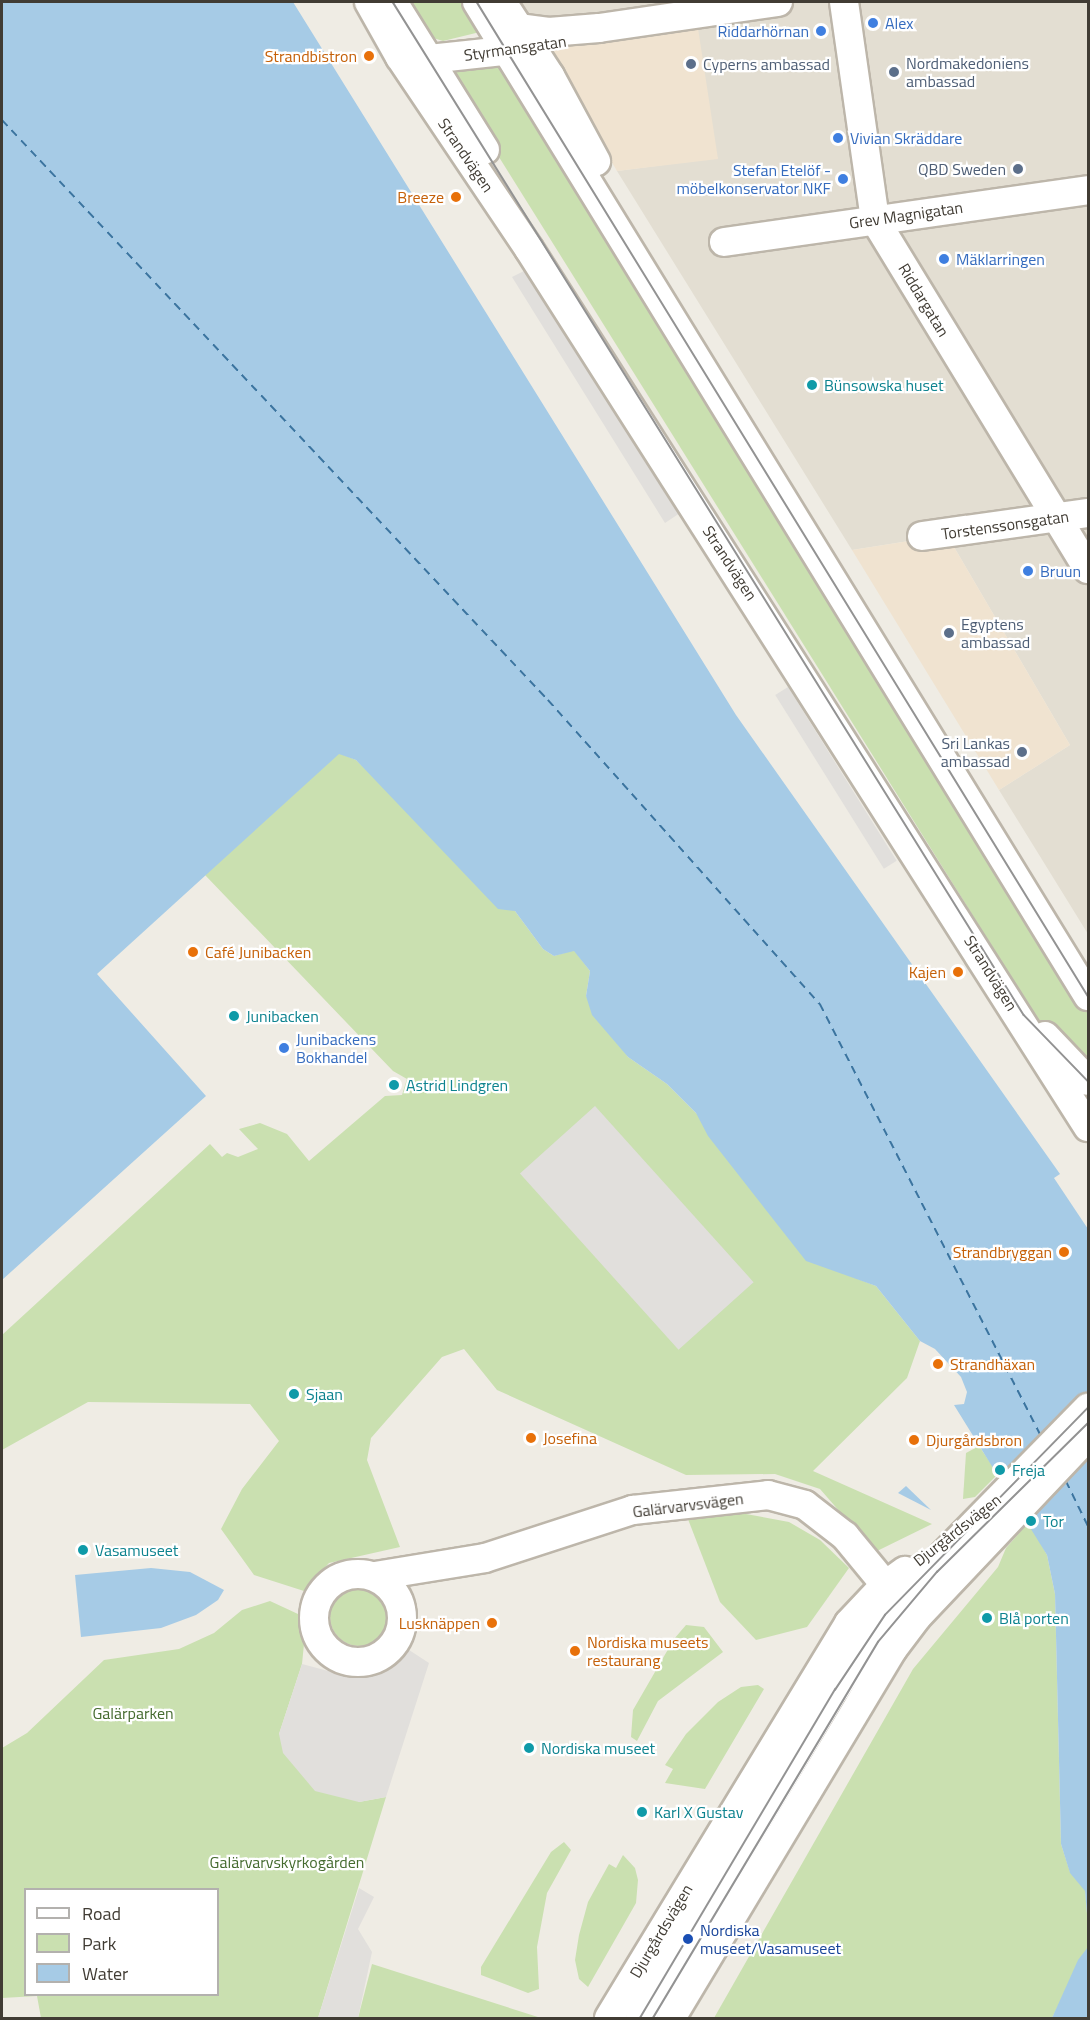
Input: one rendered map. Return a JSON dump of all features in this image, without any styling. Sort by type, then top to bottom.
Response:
[{"type":"street","name":"Strandvägen","points":[[369,2],[400,57],[529,249],[1089,1126]]},
{"type":"street","name":"Strandvägen","points":[[383,2],[412,51],[429,59]]},
{"type":"street","name":"Strandvägen","points":[[393,2],[1024,1015],[1089,1081]]},
{"type":"street","points":[[477,2],[550,76],[668,283],[1089,970]]},
{"type":"street","points":[[502,2],[518,42],[1089,996]]},
{"type":"street","name":"Styrmansgatan","points":[[429,59],[518,42],[573,41],[599,28],[778,2]]},
{"type":"street","name":"Riddargatan","points":[[844,2],[875,219],[1089,569]]},
{"type":"street","name":"Grev Magnigatan","points":[[724,242],[1089,190]]},
{"type":"street","name":"Torstenssonsgatan","points":[[922,536],[1089,513]]},
{"type":"street","points":[[1014,1499],[1089,1408]]},
{"type":"street","points":[[1014,1499],[1089,1423]]},
{"type":"street","points":[[1014,1499],[1089,1436]]},
{"type":"street","name":"Galärvarvsvägen","points":[[399,1601],[400,1631],[383,1655],[354,1662],[328,1650],[314,1626],[318,1598],[337,1578],[350,1574],[375,1576],[420,1570],[495,1555],[633,1510],[768,1495],[805,1505],[845,1536],[901,1602]]},
{"type":"street","name":"Djurgårdsvägen","points":[[640,2019],[836,1690],[901,1602],[961,1530],[1014,1499]]},
{"type":"street","name":"Djurgårdsvägen","points":[[653,2019],[901,1602],[1014,1499]]},
{"type":"street","points":[[375,1576],[393,1591],[399,1601],[420,1570]]},
{"type":"street","name":"Djurgårdsvägen","points":[[609,2019],[819,1667],[849,1623],[901,1602]]},
{"type":"street","name":"Djurgårdsvägen","points":[[671,2019],[855,1710],[901,1602]]},
{"type":"shaded area","points":[[516,2],[1088,2],[1088,934],[999,790],[1070,745],[947,535],[852,550],[617,171],[718,158],[531,26]]},
{"type":"shaded area","points":[[694,2],[718,159],[617,171],[531,26]]},
{"type":"shaded area","points":[[526,270],[680,513],[665,523],[512,277]]},
{"type":"shaded area","points":[[947,535],[1070,745],[999,790],[852,550]]},
{"type":"shaded area","points":[[788,687],[897,861],[884,869],[775,695]]},
{"type":"shaded area","points":[[595,1106],[754,1282],[679,1350],[520,1174]]},
{"type":"shaded area","points":[[406,1648],[429,1663],[386,1797],[359,1802],[315,1791],[283,1753],[279,1734],[302,1664],[347,1676],[365,1674],[383,1668]]},
{"type":"shaded area","points":[[359,1888],[374,1897],[358,1929],[372,1952],[358,2018],[318,2018]]},
{"type":"green space","points":[[407,2],[469,2],[484,31],[443,41],[430,37]]},
{"type":"green space","points":[[505,59],[1088,1008],[1088,1074],[1038,1020],[444,69]]},
{"type":"green space","points":[[339,753],[356,760],[515,911],[543,949],[554,956],[574,950],[590,971],[586,996],[628,1057],[667,1084],[696,1113],[845,1274],[876,1286],[920,1341],[907,1378],[813,1471],[932,1524],[875,1552],[820,1489],[775,1474],[686,1475],[497,1390],[464,1349],[442,1357],[371,1438],[367,1460],[400,1547],[329,1563],[304,1591],[254,1575],[221,1529],[242,1489],[279,1441],[250,1404],[88,1402],[2,1450],[2,1335],[210,1144],[222,1157],[227,1153],[238,1157],[258,1149],[239,1129],[260,1123],[287,1134],[309,1161],[385,1096],[402,1095],[407,1079],[393,1071],[205,875]]},
{"type":"green space","points":[[979,1446],[998,1474],[975,1497],[963,1499],[966,1453]]},
{"type":"green space","points":[[686,1514],[746,1514],[789,1522],[820,1540],[849,1568],[807,1627],[756,1640],[720,1602]]},
{"type":"green space","points":[[1029,1522],[1047,1555],[1055,1594],[1061,1844],[1070,1872],[1085,1890],[1088,1925],[1088,1947],[1052,2018],[714,2018],[913,1669],[998,1567],[1006,1548]]},
{"type":"green space","points":[[359,1588],[370,1590],[383,1601],[388,1617],[386,1628],[375,1641],[359,1646],[348,1644],[335,1633],[330,1617],[332,1606],[343,1593]]},
{"type":"green space","points":[[270,1601],[298,1614],[305,1634],[302,1664],[279,1734],[359,1802],[386,1797],[318,2018],[41,2018],[37,1996],[2,1998],[2,1748],[27,1733],[104,1660],[179,1649],[214,1633],[242,1610]]},
{"type":"green space","points":[[686,1625],[704,1627],[723,1652],[658,1701],[637,1741],[631,1737],[633,1710],[674,1639]]},
{"type":"green space","points":[[758,1685],[764,1689],[705,1789],[665,1783],[673,1769],[665,1765],[686,1734],[718,1702],[741,1687]]},
{"type":"green space","points":[[564,1842],[571,1850],[547,1893],[537,1947],[539,1989],[528,1993],[481,1975],[481,1967],[551,1852]]},
{"type":"green space","points":[[623,1855],[635,1868],[638,1880],[636,1903],[588,1987],[579,1979],[575,1960],[579,1935],[588,1902],[609,1864],[616,1868]]},
{"type":"green space","points":[[372,1964],[541,2018],[358,2018]]},
{"type":"water","points":[[2,2],[293,2],[736,715],[1060,1174],[1054,1178],[1088,1229],[1088,1925],[1085,1891],[1070,1873],[1061,1844],[1055,1594],[1047,1555],[954,1405],[964,1404],[967,1392],[961,1377],[935,1349],[920,1341],[876,1286],[806,1261],[708,1136],[696,1113],[667,1084],[628,1057],[592,1015],[586,996],[590,971],[574,951],[554,956],[543,949],[515,911],[498,909],[356,760],[339,754],[97,974],[206,1096],[2,1280]]},
{"type":"water","points":[[906,1486],[931,1510],[898,1493]]},
{"type":"water","points":[[151,1568],[190,1572],[224,1590],[218,1600],[196,1615],[161,1628],[81,1637],[75,1575]]},
{"type":"water","points":[[1088,1947],[1088,2018],[1052,2018],[1078,1960]]},
{"type":"ferry route","points":[[2,120],[548,700],[820,1004],[1041,1435]]},
{"type":"ferry route","points":[[1066,1481],[1088,1526]]},
{"type":"tram line","points":[[393,2],[1024,1015],[1088,1081]]},
{"type":"tram line","points":[[477,2],[1088,996]]},
{"type":"tram line","points":[[640,2018],[835,1690],[885,1615],[1088,1408]]},
{"type":"tram line","points":[[653,2018],[878,1642],[937,1572],[1088,1423]]},
{"type":"place","name":"Alex","points":[[873,23]]},
{"type":"place","name":"Riddarhörnan","points":[[821,31]]},
{"type":"place","name":"Strandbistron","points":[[369,56]]},
{"type":"place","name":"Cyperns ambassad","points":[[691,64]]},
{"type":"place","name":"Nordmakedoniens ambassad","points":[[894,72]]},
{"type":"place","name":"Vivian Skräddare","points":[[838,138]]},
{"type":"place","name":"QBD Sweden","points":[[1018,169]]},
{"type":"place","name":"Stefan Etelöf - möbelkonservator NKF","points":[[843,179]]},
{"type":"place","name":"Breeze","points":[[456,197]]},
{"type":"place","name":"Mäklarringen","points":[[944,259]]},
{"type":"place","name":"Bünsowska huset","points":[[812,385]]},
{"type":"place","name":"Bruun","points":[[1028,571]]},
{"type":"place","name":"Egyptens ambassad","points":[[949,633]]},
{"type":"place","name":"Sri Lankas ambassad","points":[[1022,752]]},
{"type":"place","name":"Café Junibacken","points":[[193,952]]},
{"type":"place","name":"Kajen","points":[[958,972]]},
{"type":"place","name":"Junibacken","points":[[234,1016]]},
{"type":"place","name":"Junibackens Bokhandel","points":[[284,1048]]},
{"type":"place","name":"Astrid Lindgren","points":[[394,1085]]},
{"type":"place","name":"Strandbryggan","points":[[1064,1252]]},
{"type":"place","name":"Strandhäxan","points":[[938,1364]]},
{"type":"place","name":"Sjaan","points":[[294,1394]]},
{"type":"place","name":"Josefina","points":[[531,1438]]},
{"type":"place","name":"Djurgårdsbron","points":[[914,1440]]},
{"type":"place","name":"Freja","points":[[1000,1470]]},
{"type":"place","name":"Tor","points":[[1031,1521]]},
{"type":"place","name":"Vasamuseet","points":[[83,1550]]},
{"type":"place","name":"Blå porten","points":[[987,1618]]},
{"type":"place","name":"Lusknäppen","points":[[492,1623]]},
{"type":"place","name":"Nordiska museets restaurang","points":[[575,1651]]},
{"type":"place","name":"Nordiska museet","points":[[529,1748]]},
{"type":"place","name":"Karl X Gustav","points":[[642,1812]]},
{"type":"place","name":"Nordiska museet/Vasamuseet","points":[[688,1939]]},
{"type":"park label","name":"Galärparken","points":[[133,1713]]},
{"type":"park label","name":"Galärvarvskyrkogården","points":[[287,1862]]}]
